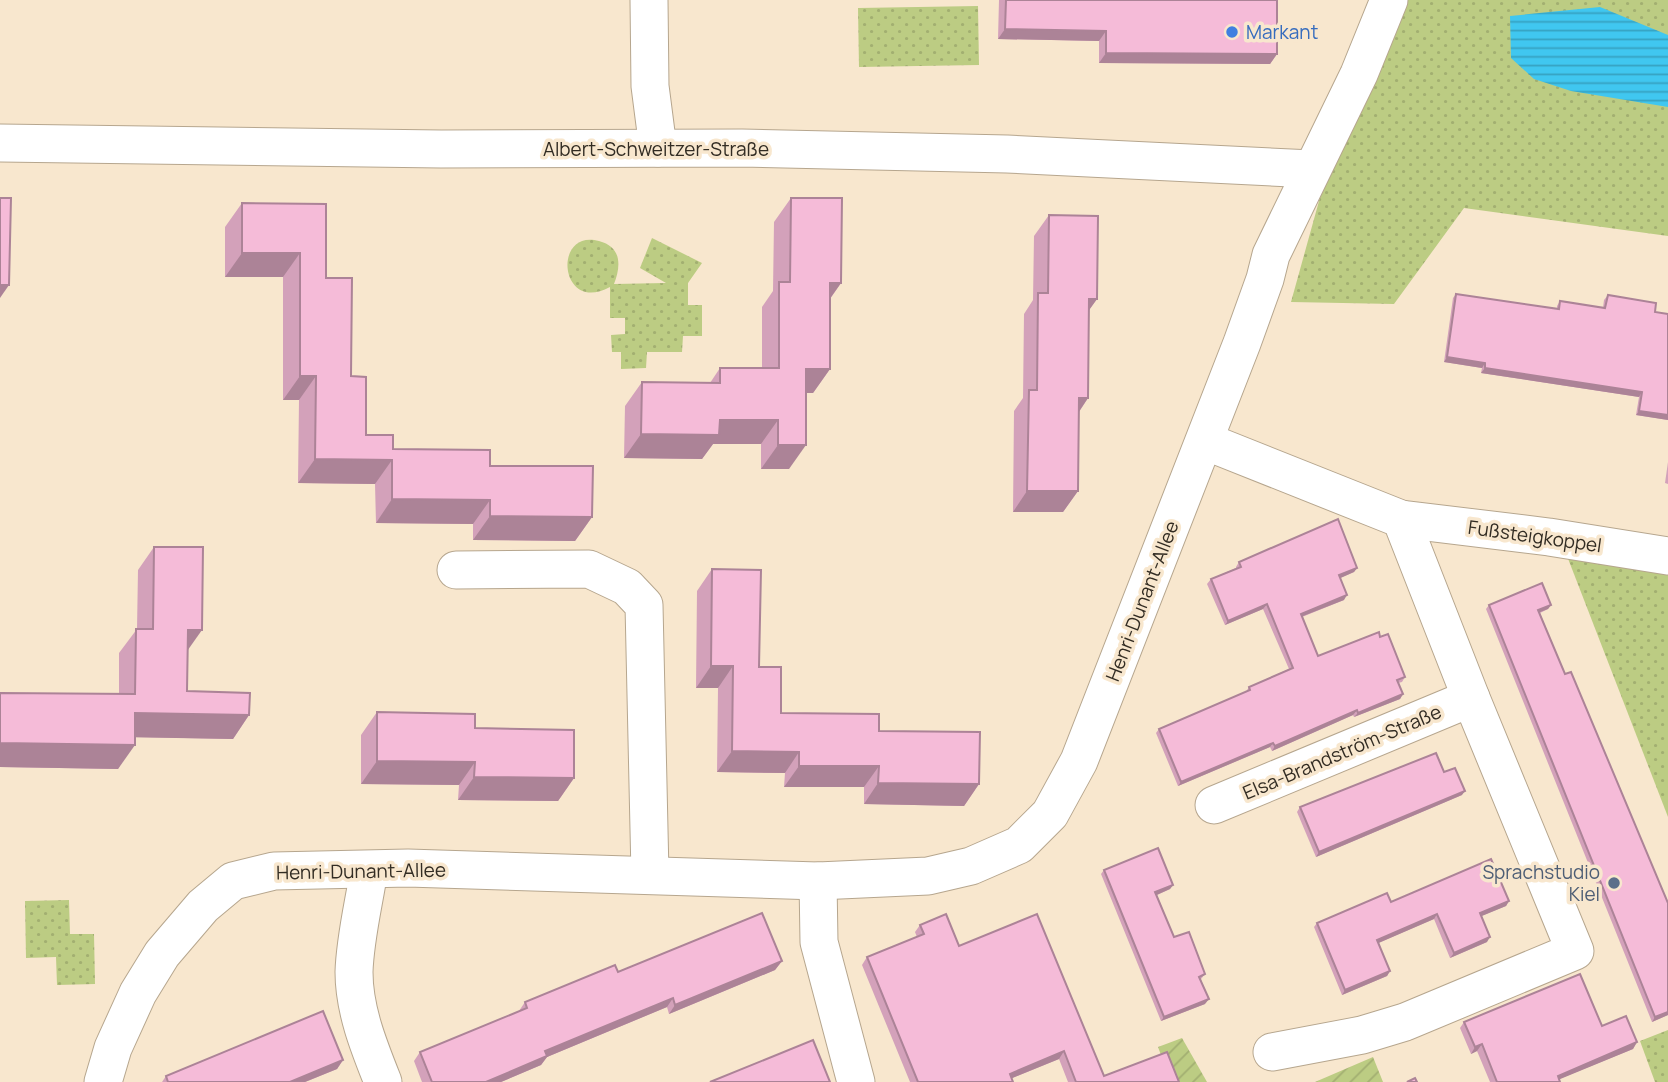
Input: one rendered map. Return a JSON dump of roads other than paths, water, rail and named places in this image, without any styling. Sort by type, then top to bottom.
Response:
[{"type":"street","points":[[649,0],[650,86],[659,148]]},
{"type":"street","name":"Henri-Dunant-Allee","points":[[103,1082],[113,1048],[138,993],[162,954],[203,906],[233,881],[274,872],[408,868],[818,881],[928,876],[971,866],[1019,845],[1050,814],[1079,761],[1205,441],[1265,279],[1270,255],[1359,74],[1389,0]]},
{"type":"street","name":"Albert-Schweitzer-Straße","points":[[0,143],[441,149],[659,148],[1007,155],[1311,169]]},
{"type":"street","points":[[1205,441],[1401,519],[1575,951],[1405,1022],[1363,1035],[1272,1052]]},
{"type":"street","name":"Fußsteigkoppel","points":[[1401,519],[1549,537],[1668,556]]},
{"type":"street","points":[[456,570],[589,569],[627,587],[644,605],[650,874]]},
{"type":"street","name":"Elsa-Brandström-Straße","points":[[1213,806],[1471,698]]},
{"type":"street","points":[[369,870],[354,973],[358,1007],[367,1042],[383,1082]]},
{"type":"street","points":[[818,881],[819,942],[856,1082]]},
{"type":"water","points":[[1600,7],[1668,35],[1668,107],[1571,91],[1534,79],[1511,58],[1510,16]]},
{"type":"place","name":"Markant","points":[[1232,32]]},
{"type":"place","name":"Sprachstudio Kiel","points":[[1614,883]]}]
